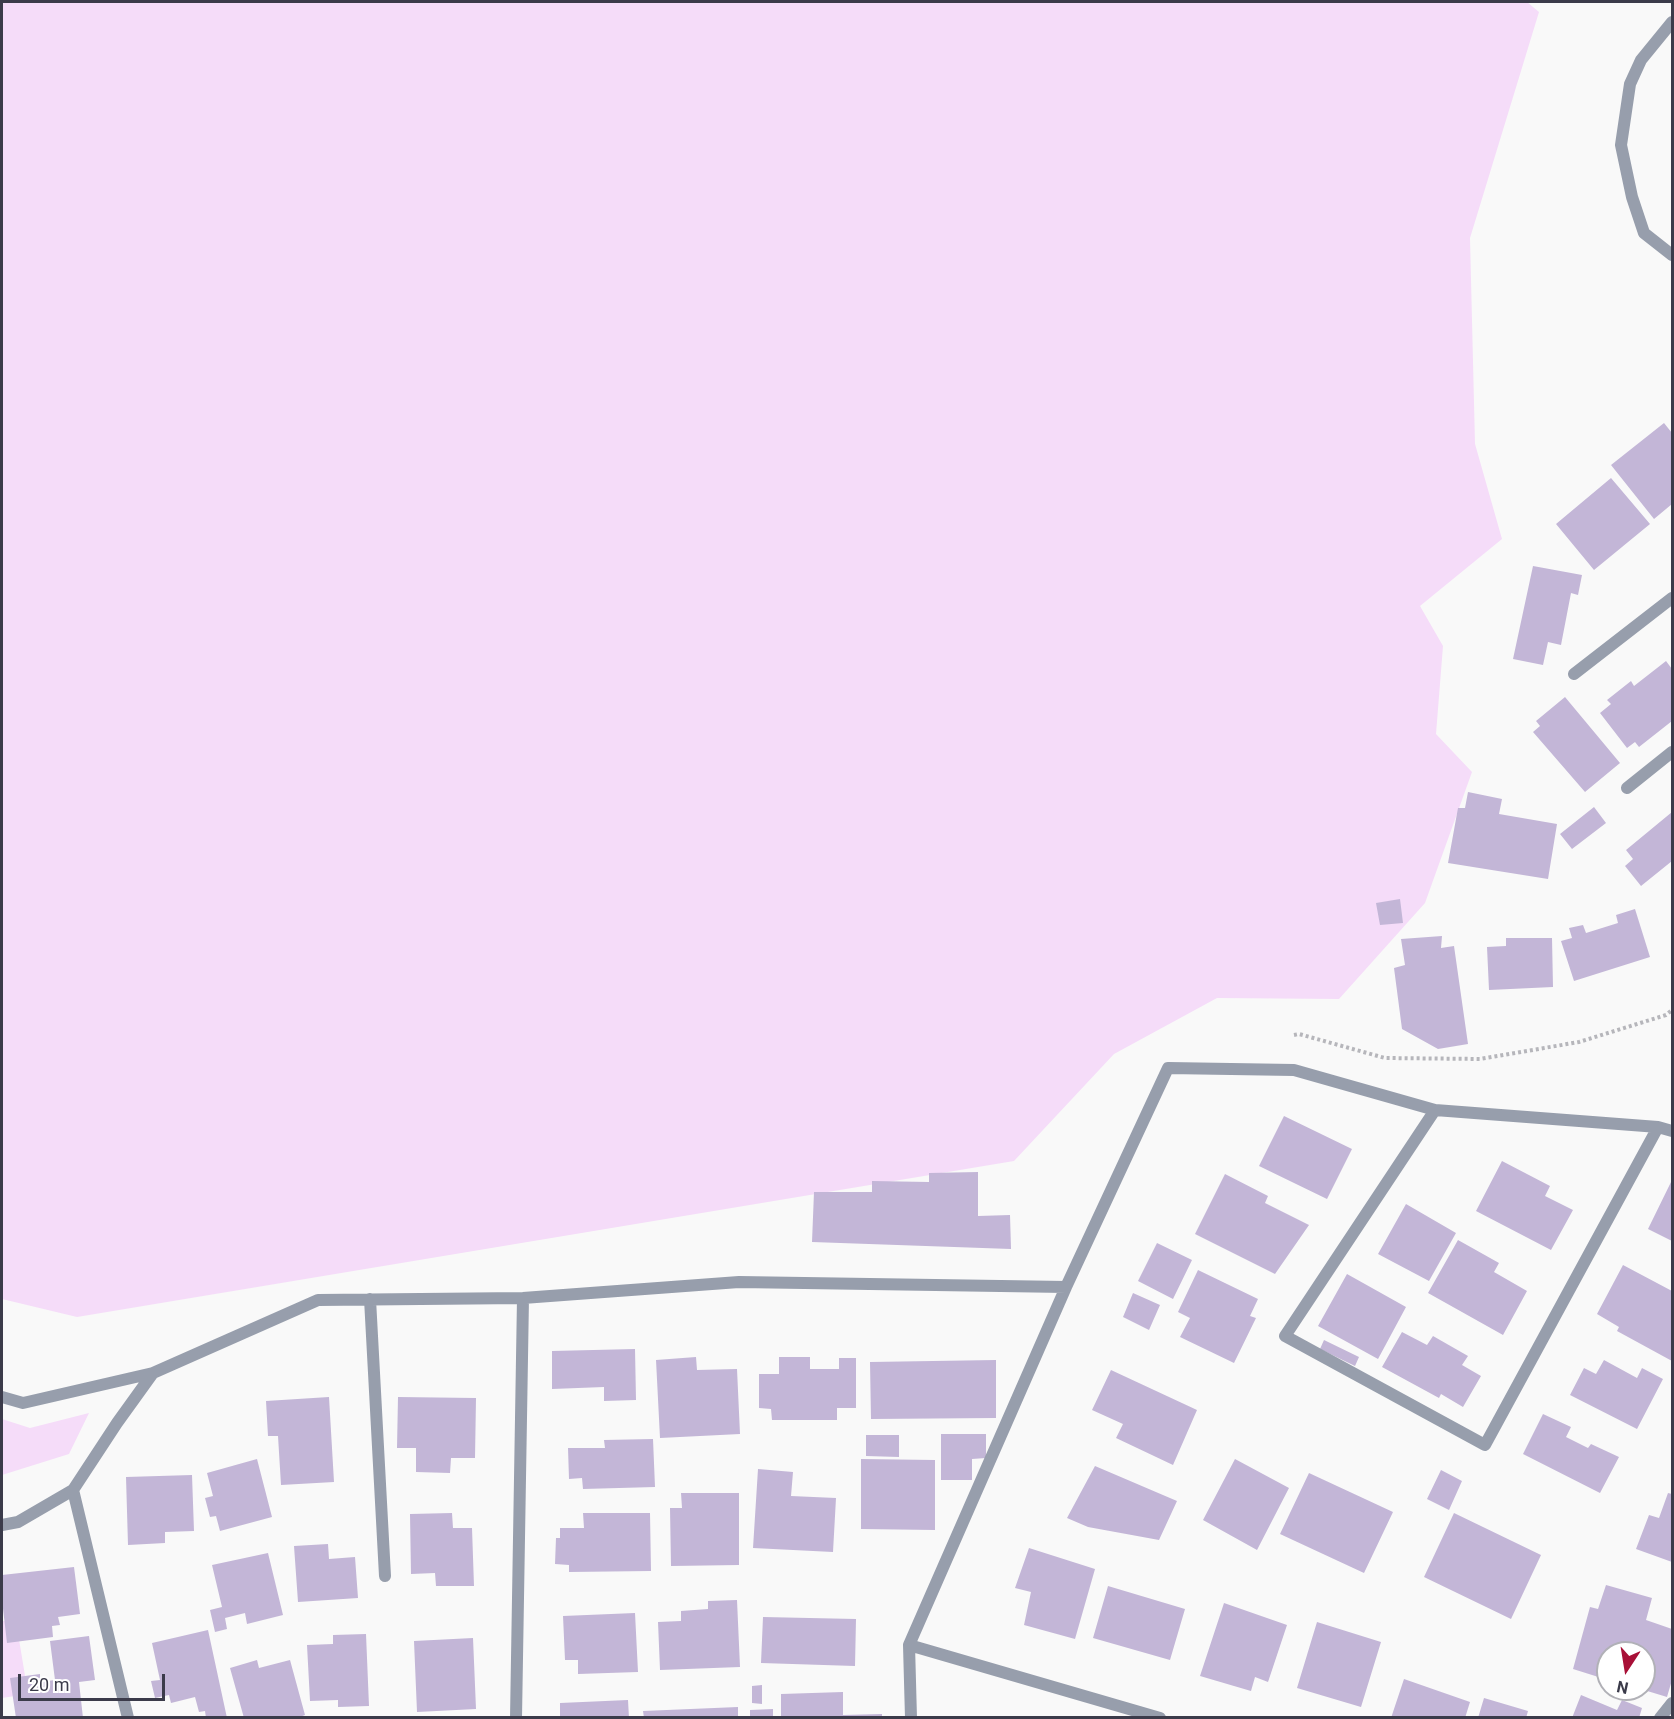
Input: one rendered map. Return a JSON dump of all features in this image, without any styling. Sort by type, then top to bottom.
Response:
[{"type":"street","points":[[1672,22],[1641,60],[1630,84],[1621,145],[1632,197],[1644,233],[1672,255]]},
{"type":"street","points":[[1574,674],[1672,598]]},
{"type":"street","points":[[1627,788],[1672,752]]},
{"type":"street","points":[[911,1718],[909,1645],[1066,1287],[1168,1068],[1294,1070],[1435,1110],[1658,1127],[1672,1131]]},
{"type":"street","points":[[1435,1110],[1285,1336],[1485,1445],[1658,1127]]},
{"type":"street","points":[[2,1397],[23,1403],[153,1373],[318,1300],[523,1298],[739,1282],[1066,1287]]},
{"type":"street","points":[[516,1718],[523,1298]]},
{"type":"street","points":[[370,1299],[385,1576]]},
{"type":"street","points":[[2,1525],[18,1522],[73,1490],[153,1373]]},
{"type":"street","points":[[73,1490],[128,1718]]},
{"type":"street","points":[[909,1645],[1160,1718]]},
{"type":"street","points":[[1660,1718],[1672,1703]]},
{"type":"path","points":[[1288,1036],[1299,1034],[1385,1058],[1480,1059],[1579,1042],[1666,1015],[1672,1010]]},
{"type":"shaded area","points":[[2,2],[1527,2],[1539,12],[1470,238],[1475,444],[1502,539],[1420,606],[1443,646],[1436,734],[1472,772],[1425,903],[1339,999],[1217,998],[1114,1054],[1014,1161],[77,1317],[2,1299]]},
{"type":"shaded area","points":[[89,1413],[69,1454],[2,1475],[2,1419],[30,1428]]},
{"type":"shaded area","points":[[2,1621],[16,1621],[28,1694],[2,1698]]},
{"type":"building","points":[[1664,423],[1672,433],[1672,504],[1654,519],[1611,465]]},
{"type":"building","points":[[1611,478],[1650,524],[1594,570],[1556,524]]},
{"type":"building","points":[[1533,566],[1582,575],[1578,595],[1571,593],[1561,645],[1548,642],[1543,665],[1513,659]]},
{"type":"building","points":[[1666,661],[1672,669],[1672,721],[1639,747],[1635,742],[1627,748],[1600,713],[1611,704],[1607,700],[1631,681],[1634,686]]},
{"type":"building","points":[[1565,697],[1620,763],[1585,792],[1533,732],[1540,726],[1536,721]]},
{"type":"building","points":[[1468,792],[1502,799],[1499,814],[1557,824],[1548,879],[1448,863],[1458,808],[1465,808]]},
{"type":"building","points":[[1594,807],[1606,823],[1572,849],[1560,834]]},
{"type":"building","points":[[1672,812],[1672,861],[1641,886],[1625,866],[1633,859],[1626,850]]},
{"type":"building","points":[[1400,899],[1403,923],[1380,925],[1376,903]]},
{"type":"building","points":[[1635,909],[1650,957],[1574,981],[1561,941],[1572,938],[1569,928],[1583,925],[1586,933],[1618,923],[1616,915]]},
{"type":"building","points":[[1442,936],[1441,948],[1454,946],[1468,1044],[1438,1049],[1402,1029],[1394,968],[1405,965],[1401,939]]},
{"type":"building","points":[[1506,938],[1552,938],[1553,987],[1489,990],[1487,947],[1506,946]]},
{"type":"building","points":[[1284,1116],[1352,1149],[1327,1199],[1259,1166]]},
{"type":"building","points":[[1502,1161],[1550,1186],[1545,1196],[1573,1210],[1551,1250],[1476,1211]]},
{"type":"building","points":[[978,1172],[978,1216],[1010,1215],[1011,1249],[812,1242],[814,1192],[872,1192],[872,1181],[929,1182],[929,1173]]},
{"type":"building","points":[[1225,1174],[1268,1196],[1265,1203],[1309,1225],[1275,1274],[1195,1234]]},
{"type":"building","points":[[1672,1180],[1672,1241],[1648,1229]]},
{"type":"building","points":[[1406,1204],[1456,1233],[1429,1281],[1378,1254]]},
{"type":"building","points":[[1458,1240],[1499,1263],[1494,1272],[1527,1291],[1503,1335],[1428,1293]]},
{"type":"building","points":[[1157,1243],[1192,1260],[1173,1299],[1138,1281]]},
{"type":"building","points":[[1623,1265],[1672,1291],[1672,1361],[1617,1331],[1619,1327],[1597,1314]]},
{"type":"building","points":[[1198,1270],[1258,1299],[1250,1316],[1256,1318],[1234,1363],[1180,1337],[1190,1318],[1178,1312]]},
{"type":"building","points":[[1347,1274],[1406,1307],[1378,1359],[1318,1326]]},
{"type":"building","points":[[1133,1293],[1160,1305],[1149,1330],[1123,1317]]},
{"type":"building","points":[[1402,1332],[1427,1345],[1433,1336],[1468,1356],[1462,1365],[1481,1376],[1463,1407],[1441,1394],[1439,1398],[1382,1367]]},
{"type":"building","points":[[1324,1340],[1359,1357],[1355,1366],[1320,1349]]},
{"type":"building","points":[[635,1349],[636,1400],[604,1401],[604,1387],[552,1389],[552,1351]]},
{"type":"building","points":[[696,1357],[697,1370],[737,1369],[740,1434],[660,1438],[656,1360]]},
{"type":"building","points":[[779,1357],[810,1357],[810,1369],[839,1369],[839,1358],[856,1358],[856,1408],[837,1408],[837,1420],[772,1420],[771,1409],[759,1408],[759,1374],[779,1374]]},
{"type":"building","points":[[996,1360],[996,1418],[871,1419],[870,1362]]},
{"type":"building","points":[[1604,1360],[1637,1378],[1642,1368],[1663,1379],[1637,1429],[1570,1395],[1584,1368],[1596,1374]]},
{"type":"building","points":[[1111,1370],[1197,1410],[1173,1465],[1116,1438],[1123,1424],[1092,1410]]},
{"type":"building","points":[[329,1397],[334,1482],[281,1485],[278,1436],[268,1436],[266,1401]]},
{"type":"building","points":[[398,1397],[476,1398],[475,1458],[451,1458],[450,1473],[416,1472],[416,1448],[397,1448]]},
{"type":"building","points":[[1543,1414],[1571,1427],[1566,1437],[1588,1448],[1591,1444],[1619,1457],[1600,1493],[1523,1454]]},
{"type":"building","points":[[941,1434],[986,1434],[986,1458],[972,1459],[972,1480],[941,1480]]},
{"type":"building","points":[[866,1435],[899,1435],[899,1457],[866,1456]]},
{"type":"building","points":[[653,1439],[655,1487],[583,1489],[582,1478],[569,1479],[568,1448],[605,1448],[604,1440]]},
{"type":"building","points":[[257,1459],[272,1517],[220,1531],[216,1516],[210,1517],[205,1498],[213,1496],[207,1473]]},
{"type":"building","points":[[861,1459],[935,1460],[935,1530],[861,1529]]},
{"type":"building","points":[[1235,1459],[1289,1488],[1257,1550],[1203,1520]]},
{"type":"building","points":[[1095,1466],[1177,1501],[1159,1540],[1088,1527],[1067,1518]]},
{"type":"building","points":[[758,1469],[793,1472],[791,1496],[836,1498],[833,1552],[753,1548]]},
{"type":"building","points":[[1441,1470],[1462,1481],[1449,1510],[1427,1499]]},
{"type":"building","points":[[1309,1473],[1393,1512],[1364,1573],[1280,1534]]},
{"type":"building","points":[[192,1475],[194,1531],[165,1532],[165,1543],[128,1545],[126,1477]]},
{"type":"building","points":[[681,1493],[739,1493],[739,1565],[671,1566],[670,1508],[682,1508]]},
{"type":"building","points":[[1668,1493],[1672,1494],[1672,1562],[1636,1549],[1649,1515],[1659,1518]]},
{"type":"building","points":[[452,1513],[453,1528],[472,1528],[474,1586],[436,1586],[435,1573],[411,1574],[410,1514]]},
{"type":"building","points":[[583,1513],[650,1513],[651,1571],[569,1572],[569,1565],[555,1564],[556,1538],[560,1538],[560,1528],[584,1528]]},
{"type":"building","points":[[1454,1513],[1541,1555],[1511,1619],[1424,1577]]},
{"type":"building","points":[[328,1544],[329,1559],[355,1557],[358,1598],[298,1602],[294,1546]]},
{"type":"building","points":[[1029,1548],[1095,1569],[1075,1639],[1024,1625],[1031,1592],[1015,1588]]},
{"type":"building","points":[[268,1553],[283,1615],[247,1624],[245,1613],[225,1618],[227,1629],[215,1632],[210,1610],[222,1607],[212,1565]]},
{"type":"building","points":[[74,1567],[80,1614],[58,1617],[60,1625],[52,1626],[53,1637],[7,1643],[2,1600],[2,1575]]},
{"type":"building","points":[[1606,1585],[1652,1598],[1646,1620],[1672,1629],[1672,1680],[1667,1697],[1656,1694],[1656,1641],[1596,1641],[1596,1676],[1573,1669],[1590,1607],[1598,1609]]},
{"type":"building","points":[[1108,1586],[1185,1609],[1170,1660],[1093,1638]]},
{"type":"building","points":[[737,1600],[740,1667],[660,1670],[658,1622],[681,1621],[681,1611],[708,1609],[708,1601]]},
{"type":"building","points":[[1224,1603],[1287,1625],[1268,1682],[1255,1677],[1251,1691],[1200,1676]]},
{"type":"building","points":[[635,1613],[638,1672],[578,1674],[578,1660],[565,1660],[563,1616]]},
{"type":"building","points":[[763,1617],[856,1619],[855,1666],[761,1663]]},
{"type":"building","points":[[1317,1622],[1381,1642],[1361,1707],[1297,1688]]},
{"type":"building","points":[[208,1630],[227,1718],[206,1718],[205,1711],[199,1712],[195,1697],[171,1703],[169,1695],[155,1698],[151,1681],[160,1680],[152,1643]]},
{"type":"building","points":[[366,1634],[369,1706],[338,1707],[338,1700],[310,1701],[307,1645],[333,1644],[333,1635]]},
{"type":"building","points":[[89,1636],[95,1680],[79,1682],[83,1718],[16,1718],[10,1678],[40,1674],[40,1682],[55,1680],[50,1641]]},
{"type":"building","points":[[473,1638],[476,1709],[417,1712],[414,1641]]},
{"type":"building","points":[[257,1660],[259,1668],[290,1660],[305,1715],[297,1718],[244,1718],[230,1668]]},
{"type":"building","points":[[1404,1679],[1470,1702],[1465,1718],[1391,1718]]},
{"type":"building","points":[[762,1685],[762,1704],[752,1703],[752,1686]]},
{"type":"building","points":[[843,1692],[843,1715],[882,1714],[882,1718],[781,1718],[781,1694]]},
{"type":"building","points":[[1581,1695],[1617,1710],[1622,1701],[1642,1708],[1639,1718],[1572,1718]]},
{"type":"building","points":[[1484,1698],[1528,1711],[1526,1718],[1478,1718]]},
{"type":"building","points":[[628,1700],[629,1718],[560,1718],[560,1703]]},
{"type":"building","points":[[738,1707],[738,1718],[644,1718],[643,1711]]},
{"type":"building","points":[[773,1709],[773,1718],[750,1718],[750,1710]]}]
